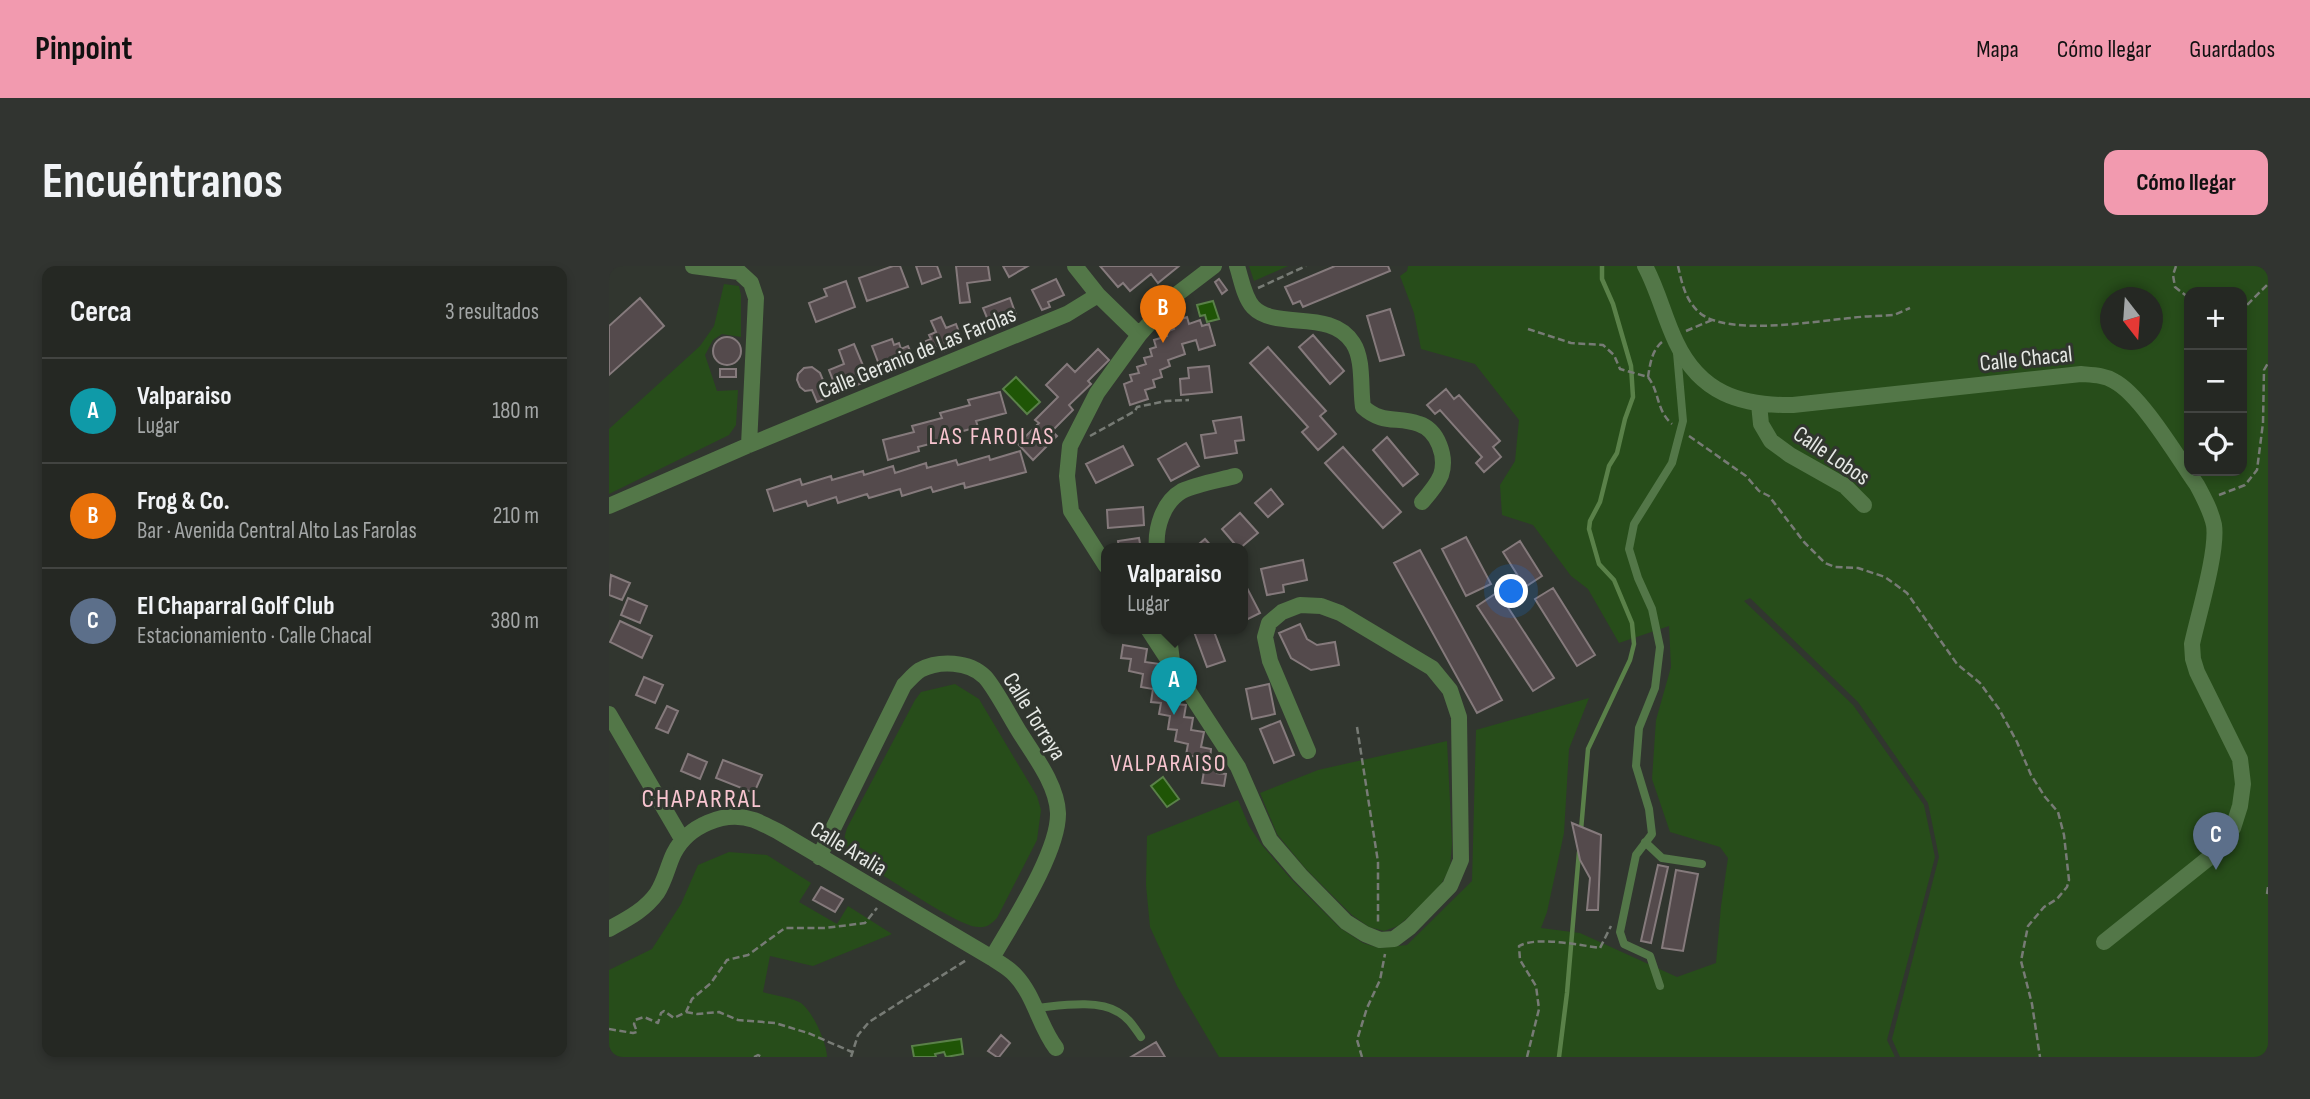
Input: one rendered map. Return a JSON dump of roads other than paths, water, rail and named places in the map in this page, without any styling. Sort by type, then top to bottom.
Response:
[{"type":"street","points":[[693,266],[739,272],[751,283],[756,298],[749,445]]},
{"type":"street","points":[[1075,266],[1098,295],[1139,335]]},
{"type":"street","points":[[1101,558],[1071,511],[1067,476],[1070,446],[1097,393],[1139,335],[1173,298],[1214,266]]},
{"type":"street","points":[[1237,266],[1252,306],[1261,313],[1292,320],[1322,322],[1341,330],[1354,343],[1359,360],[1363,407],[1373,416],[1388,421],[1422,424],[1432,432],[1440,445],[1443,460],[1441,475],[1422,502]]},
{"type":"street","name":"Calle Chacal","points":[[1644,266],[1689,364],[1719,391],[1734,398],[1759,404],[1793,405],[2081,374],[2097,375],[2112,380],[2136,399],[2197,485],[2206,500],[2214,528],[2214,545],[2192,644],[2193,659],[2238,752],[2243,784],[2240,806],[2233,828],[2210,856],[2104,942]]},
{"type":"street","name":"Calle Geranio de Las Farolas","points":[[609,506],[749,445],[1067,314],[1098,295]]},
{"type":"street","name":"Calle Lobos","points":[[1759,404],[1761,424],[1771,441],[1845,486],[1864,505]]},
{"type":"street","points":[[1156,543],[1163,509],[1181,492],[1235,476]]},
{"type":"street","points":[[1151,634],[1238,767],[1270,840],[1346,922],[1380,940],[1394,939],[1411,927],[1450,886],[1461,860],[1459,717],[1450,690],[1432,668],[1340,613],[1321,606],[1300,605],[1282,612],[1269,623],[1265,637],[1267,649],[1308,751]]},
{"type":"street","points":[[1169,634],[1173,667]]},
{"type":"street","name":"Calle Torreya","points":[[819,857],[904,685],[919,670],[944,663],[964,665],[984,677],[1053,790],[1058,811],[1056,832],[1049,854],[986,955]]},
{"type":"street","points":[[609,714],[682,839],[657,892],[638,913],[609,929]]},
{"type":"street","name":"Calle Aralia","points":[[682,839],[696,828],[714,820],[735,817],[753,820],[1014,973],[1031,998],[1045,1034],[1056,1048]]},
{"type":"lane","points":[[1660,986],[1650,956],[1624,944],[1620,932],[1636,855],[1651,834],[1649,809],[1636,766],[1639,728],[1655,688],[1660,647],[1652,609],[1629,549],[1634,524],[1672,463],[1683,421],[1676,339]]},
{"type":"lane","points":[[1646,842],[1662,858],[1702,864]]},
{"type":"lane","points":[[1035,1008],[1086,1004],[1116,1010],[1130,1021],[1141,1037]]},
{"type":"waterway","points":[[1581,830],[1588,749],[1630,660],[1634,644],[1632,623],[1614,580],[1599,564],[1589,529],[1600,502],[1609,466],[1617,453],[1633,397],[1631,366],[1613,304],[1602,279],[1602,266]]},
{"type":"waterway","points":[[1559,1057],[1579,852]]},
{"type":"place","name":"Frog & Co.","points":[[1163,343]]},
{"type":"place","name":"Valparaiso","points":[[1174,715]]},
{"type":"place","name":"El Chaparral Golf Club","points":[[2216,870]]},
{"type":"district","name":"LAS FAROLAS","points":[[992,436]]},
{"type":"district","name":"VALPARAISO","points":[[1169,763]]},
{"type":"district","name":"CHAPARRAL","points":[[702,798]]}]
